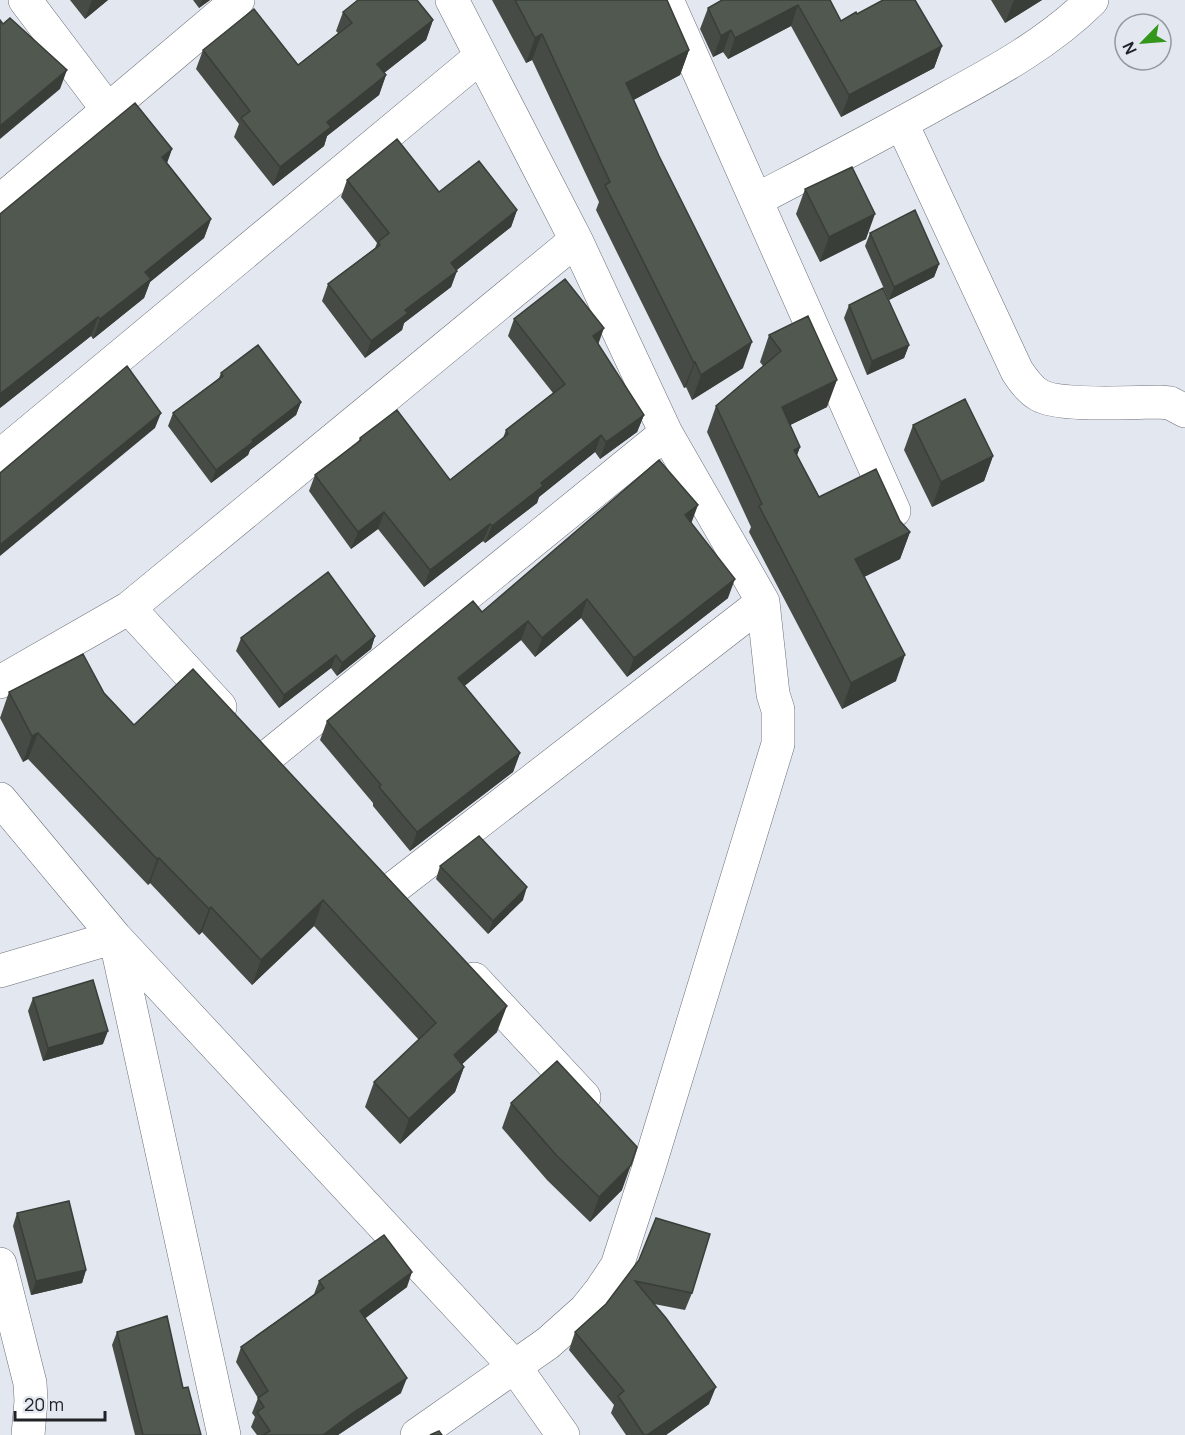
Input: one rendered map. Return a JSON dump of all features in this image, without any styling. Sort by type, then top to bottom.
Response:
[{"type":"street","points":[[25,0],[108,110]]},
{"type":"street","points":[[0,201],[238,0]]},
{"type":"street","points":[[417,1435],[548,1342],[585,1310],[617,1266],[778,744],[778,710],[773,694],[763,602],[666,433],[576,240],[452,0]]},
{"type":"street","points":[[667,0],[907,540]]},
{"type":"street","points":[[756,200],[902,124],[1031,50],[1076,16],[1092,0]]},
{"type":"street","points":[[0,456],[480,57]]},
{"type":"street","points":[[902,124],[1017,371],[1028,386],[1039,395],[1056,402],[1159,402],[1170,403],[1185,411]]},
{"type":"street","points":[[0,682],[129,608],[576,240]]},
{"type":"street","points":[[253,742],[666,433]]},
{"type":"street","points":[[368,865],[399,899],[763,602]]},
{"type":"street","points":[[129,608],[290,782]]},
{"type":"street","points":[[0,799],[115,937],[515,1367],[563,1435]]},
{"type":"street","points":[[0,971],[115,937]]},
{"type":"street","points":[[115,937],[225,1435]]},
{"type":"street","points":[[456,959],[601,1115]]},
{"type":"street","points":[[625,1141],[649,1167]]},
{"type":"street","points":[[0,1264],[30,1383],[28,1435]]},
{"type":"building","points":[[358,0],[417,0],[433,20],[377,64],[386,75],[327,122],[331,127],[280,167],[241,118],[250,111],[203,50],[254,9],[298,65],[352,23],[343,12]]},
{"type":"building","points":[[515,0],[667,0],[689,50],[626,83],[659,156],[752,342],[701,375],[605,185],[610,182],[542,34],[535,38]]},
{"type":"building","points":[[722,0],[830,0],[841,21],[883,0],[915,0],[942,46],[849,95],[798,5],[735,38],[731,30],[721,36],[708,8]]},
{"type":"building","points":[[10,18],[67,70],[0,126],[0,20],[3,24]]},
{"type":"building","points":[[135,103],[172,149],[162,157],[211,219],[145,272],[151,279],[100,319],[98,317],[0,394],[0,214]]},
{"type":"building","points":[[397,139],[439,192],[479,161],[517,210],[451,263],[457,271],[405,310],[408,313],[371,341],[328,284],[380,245],[378,242],[389,233],[347,180]]},
{"type":"building","points":[[852,167],[875,214],[829,237],[805,189]]},
{"type":"building","points":[[915,210],[939,264],[894,287],[870,233]]},
{"type":"building","points":[[565,279],[604,328],[593,336],[644,415],[606,442],[601,435],[541,483],[543,486],[430,570],[384,512],[358,532],[315,475],[397,410],[450,480],[508,434],[506,430],[565,384],[514,319]]},
{"type":"building","points":[[883,288],[909,345],[872,361],[849,305]]},
{"type":"building","points":[[808,316],[837,380],[782,407],[800,447],[794,450],[819,497],[876,469],[900,521],[910,532],[855,559],[905,655],[851,683],[759,506],[762,504],[716,406],[781,351],[769,335]]},
{"type":"building","points":[[258,345],[301,402],[216,470],[173,413],[223,376],[221,373]]},
{"type":"building","points":[[127,366],[161,413],[0,545],[0,473]]},
{"type":"building","points":[[965,399],[993,456],[941,482],[913,425]]},
{"type":"building","points":[[659,460],[698,505],[685,515],[735,579],[634,658],[587,599],[542,638],[528,621],[458,678],[520,753],[417,832],[327,721],[473,601],[482,612]]},
{"type":"building","points":[[328,572],[375,636],[342,663],[336,655],[284,695],[241,638]]},
{"type":"building","points":[[83,654],[104,693],[134,725],[193,669],[507,1006],[454,1055],[464,1067],[409,1119],[374,1082],[436,1023],[323,900],[261,960],[211,907],[209,909],[159,858],[157,859],[38,733],[32,736],[9,692]]},
{"type":"building","points":[[479,836],[527,887],[493,921],[440,866]]},
{"type":"building","points":[[93,980],[108,1031],[48,1048],[33,998]]},
{"type":"building","points":[[557,1061],[637,1147],[631,1165],[599,1197],[556,1155],[511,1103]]},
{"type":"building","points":[[69,1201],[86,1270],[36,1281],[17,1213]]},
{"type":"building","points":[[656,1218],[710,1234],[692,1293],[635,1281],[666,1318],[716,1387],[644,1435],[618,1396],[624,1391],[575,1332],[606,1304],[639,1260]]},
{"type":"building","points":[[384,1235],[412,1272],[360,1311],[407,1378],[323,1435],[263,1435],[270,1431],[257,1412],[264,1407],[258,1398],[268,1391],[241,1347],[324,1288],[319,1281]]},
{"type":"building","points":[[167,1316],[183,1388],[188,1387],[201,1435],[143,1435],[117,1332]]},
{"type":"building","points":[[439,1431],[442,1435],[430,1435]]}]
